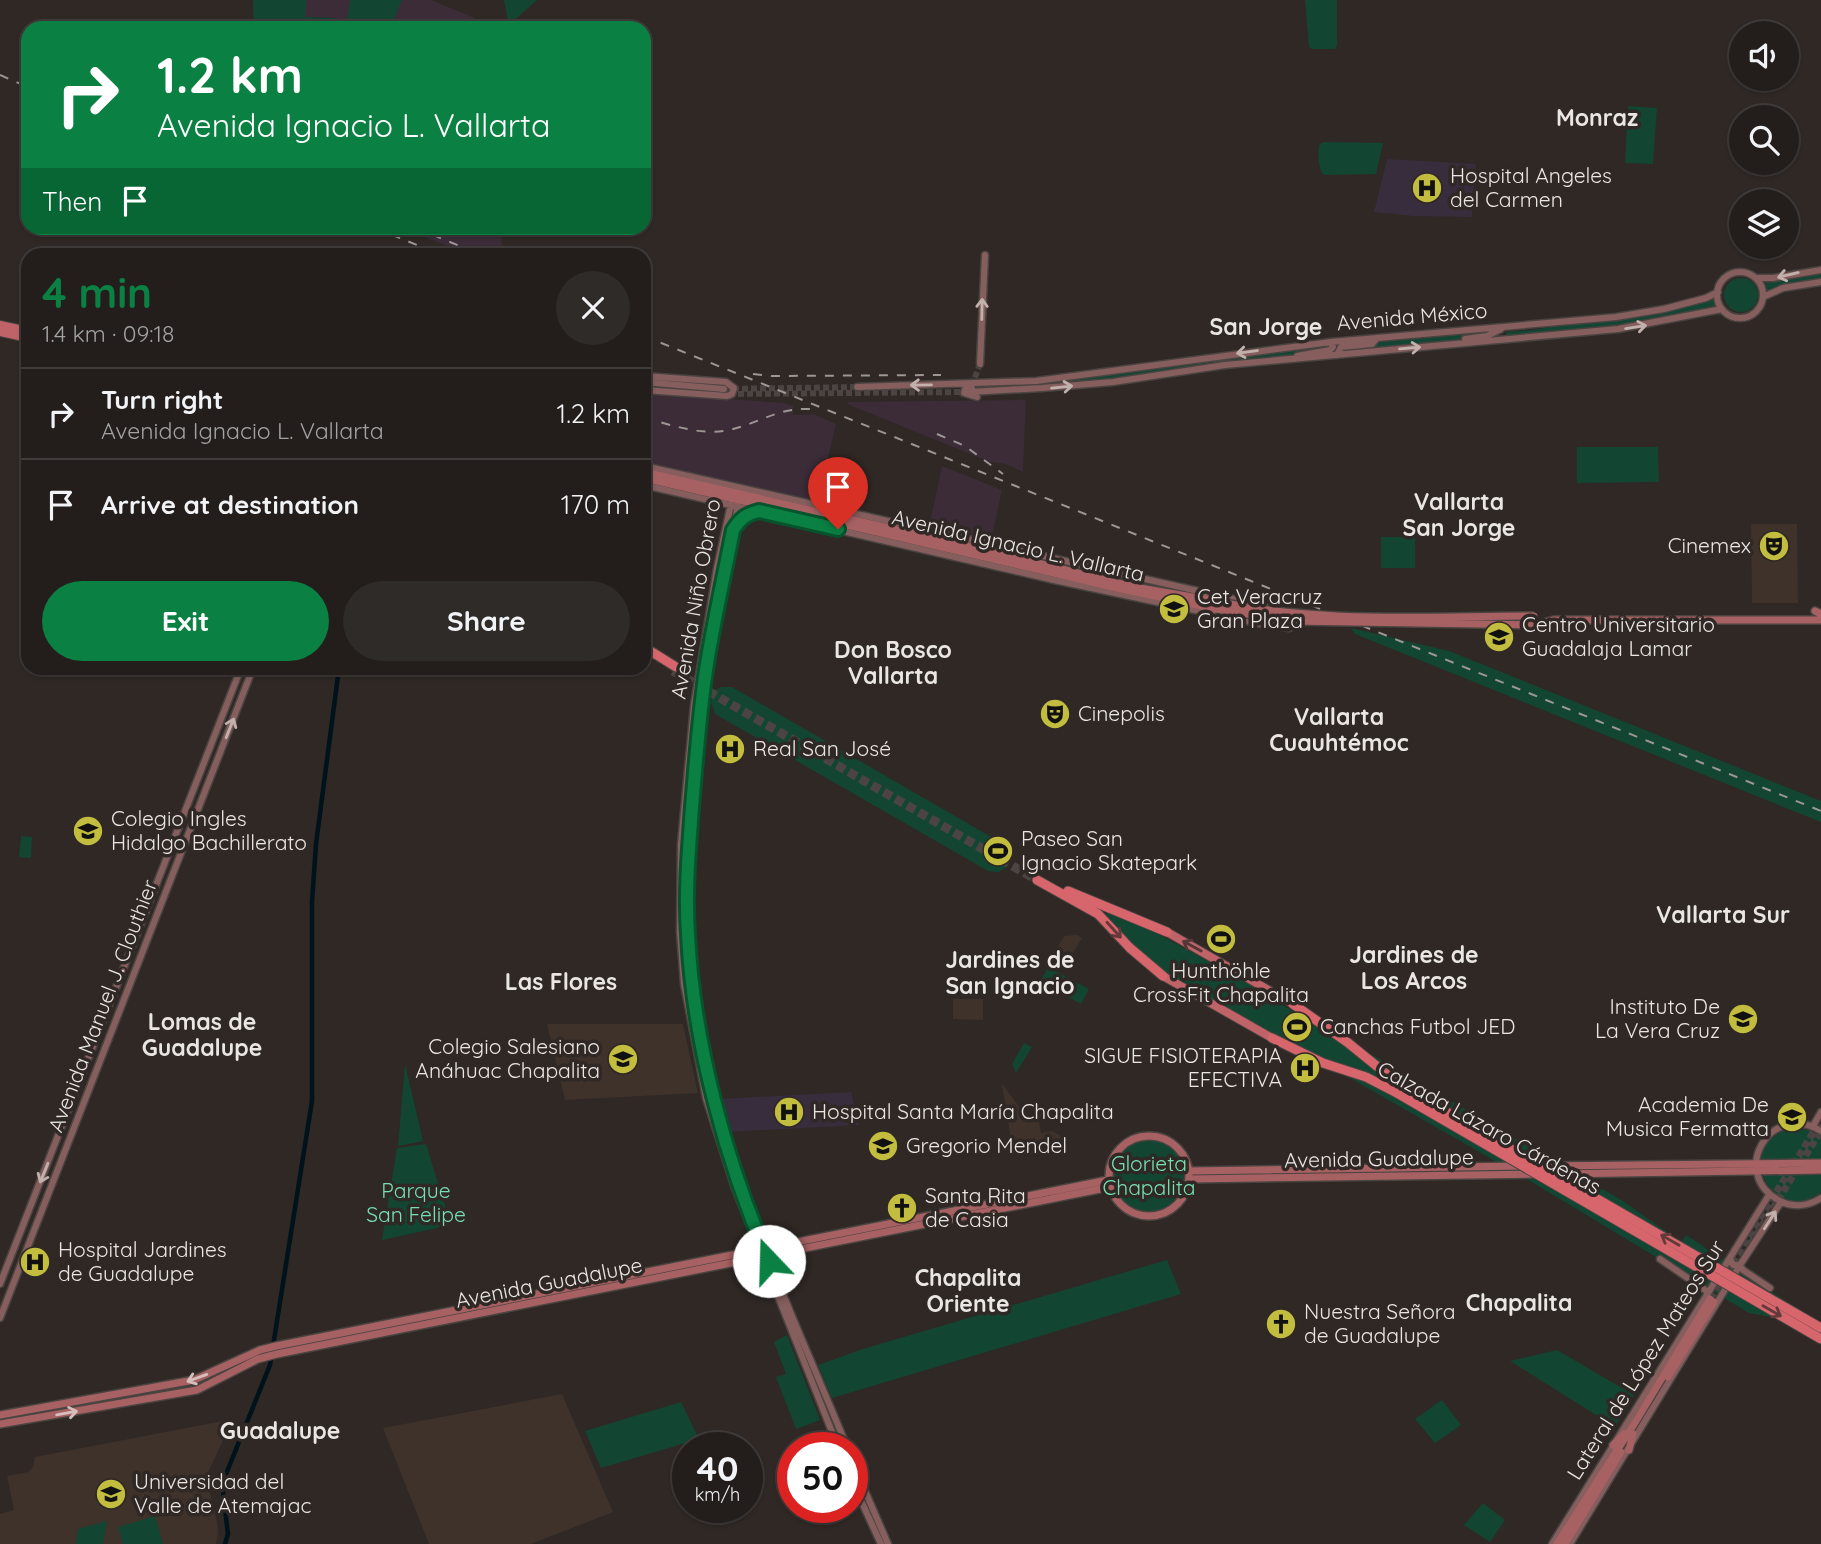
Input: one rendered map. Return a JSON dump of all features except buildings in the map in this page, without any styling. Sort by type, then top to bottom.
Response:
[{"type":"highway","points":[[0,325],[21,330]]},
{"type":"highway","points":[[0,332],[21,336]]},
{"type":"highway","points":[[651,652],[675,669],[651,657]]},
{"type":"highway","name":"Calzada Lázaro Cárdenas","points":[[1821,1328],[1399,1089],[1323,1063],[1272,1038],[1163,976],[1130,948],[1098,914],[1038,878],[1167,932],[1293,1004],[1340,1036],[1399,1089],[1821,1339]]},
{"type":"main road","points":[[980,364],[985,255]]},
{"type":"main road","points":[[1756,278],[1821,270]]},
{"type":"main road","points":[[1746,273],[1756,278],[1762,286],[1760,307],[1748,317],[1732,317],[1722,309],[1718,292],[1723,281],[1731,274],[1746,273]]},
{"type":"main road","points":[[1763,297],[1790,286],[1821,282]]},
{"type":"main road","name":"Avenida México","points":[[857,387],[1037,381],[1332,342],[1638,315],[1706,298],[1718,292]]},
{"type":"main road","name":"Avenida México","points":[[969,391],[1017,391],[1093,384],[1225,365],[1638,327],[1722,309]]},
{"type":"main road","points":[[1494,340],[1506,331],[1547,327],[1558,323]]},
{"type":"main road","points":[[1454,344],[1460,340],[1490,335],[1503,327]]},
{"type":"main road","points":[[1337,355],[1341,347],[1372,344],[1377,338]]},
{"type":"main road","points":[[1289,359],[1303,353],[1330,350],[1333,347],[1332,342]]},
{"type":"main road","points":[[651,377],[726,382],[734,388],[732,394],[727,396],[651,390]]},
{"type":"main road","points":[[977,397],[966,396],[964,390],[1012,387],[1037,381]]},
{"type":"main road","points":[[651,383],[723,391],[651,389]]},
{"type":"main road","name":"Avenida Ignacio L. Vallarta","points":[[651,468],[736,496],[759,511],[1096,589],[1289,628],[1295,625],[1298,618],[1292,610],[960,539],[736,496],[651,479]]},
{"type":"main road","name":"Avenida Ignacio L. Vallarta","points":[[651,474],[1122,589],[1256,610],[1297,615],[1534,620],[1821,620]]},
{"type":"main road","name":"Avenida Ignacio L. Vallarta","points":[[651,486],[736,496],[941,540],[1216,605]]},
{"type":"main road","name":"Avenida Niño Obrero","points":[[736,496],[733,530],[701,709],[689,842],[687,932],[696,1019],[713,1098],[763,1254]]},
{"type":"main road","name":"Avenida Niño Obrero","points":[[736,496],[717,568],[694,705],[681,844],[680,932],[689,1019],[706,1098],[734,1188],[840,1432]]},
{"type":"main road","points":[[733,530],[744,516],[759,511]]},
{"type":"main road","points":[[941,540],[960,539]]},
{"type":"main road","points":[[992,546],[1049,562]]},
{"type":"main road","points":[[1081,569],[1127,580],[1134,587]]},
{"type":"main road","points":[[1096,589],[1122,589]]},
{"type":"main road","name":"Avenida Manuel J. Clouthier","points":[[0,1284],[238,675]]},
{"type":"main road","name":"Avenida Manuel J. Clouthier","points":[[0,1318],[4,1299],[250,675]]},
{"type":"main road","points":[[1813,1126],[1821,1112]]},
{"type":"main road","points":[[1821,1131],[1813,1126],[1795,1123],[1773,1131],[1763,1141],[1756,1167],[1764,1189],[1781,1202],[1803,1205],[1821,1198]]},
{"type":"main road","points":[[1145,1136],[1162,1138],[1172,1143],[1182,1153],[1189,1175],[1185,1194],[1176,1206],[1163,1214],[1149,1217],[1136,1215],[1123,1208],[1109,1184],[1110,1166],[1119,1149],[1133,1139],[1145,1136]]},
{"type":"main road","points":[[1756,1167],[1821,1163]]},
{"type":"main road","name":"Avenida Guadalupe","points":[[1189,1175],[1756,1167],[1821,1170]]},
{"type":"main road","name":"Avenida Guadalupe","points":[[0,1415],[194,1380],[276,1350],[1109,1184]]},
{"type":"main road","name":"Lateral de López Mateos Sur","points":[[1570,1544],[1629,1450],[1713,1297],[1731,1256],[1769,1195]]},
{"type":"main road","name":"Lateral de López Mateos Sur","points":[[1555,1544],[1613,1445],[1713,1297],[1740,1265],[1781,1202]]},
{"type":"main road","points":[[1731,1256],[1732,1264],[1740,1265],[1743,1270],[1770,1288]]},
{"type":"main road","points":[[1660,1259],[1713,1297]]},
{"type":"main road","points":[[1555,1544],[1713,1297]]},
{"type":"main road","points":[[1564,1544],[1633,1434],[1713,1297]]},
{"type":"main road","name":"Avenida Guadalupe","points":[[0,1424],[197,1390],[264,1353]]},
{"type":"main road","name":"Avenida Niño Obrero","points":[[822,1395],[833,1432]]},
{"type":"main road","points":[[1613,1445],[1636,1421]]},
{"type":"main road","points":[[1629,1450],[1633,1434]]},
{"type":"main road","points":[[868,1498],[888,1544]]},
{"type":"main road","points":[[868,1516],[881,1544]]},
{"type":"shaded area","points":[[253,0],[431,0],[475,18],[475,21],[254,21]]},
{"type":"shaded area","name":"Hospital Angeles del Carmen","points":[[1387,159],[1476,164],[1472,217],[1374,212]]},
{"type":"shaded area","points":[[419,235],[501,235],[502,248],[453,248]]},
{"type":"shaded area","points":[[651,394],[784,403],[793,406],[793,415],[814,414],[836,424],[818,501],[651,464]]},
{"type":"shaded area","points":[[1026,400],[1023,472],[1006,464],[990,462],[847,404],[848,402]]},
{"type":"shaded area","points":[[942,466],[1002,490],[991,541],[929,527]]},
{"type":"shaded area","points":[[1751,524],[1797,524],[1798,603],[1752,603]]},
{"type":"shaded area","points":[[1077,935],[1082,938],[1066,965],[1052,957],[1064,936]]},
{"type":"shaded area","points":[[953,999],[983,999],[983,1020],[953,1019]]},
{"type":"shaded area","name":"Colegio Salesiano Anáhuac Chapalita","points":[[547,1024],[683,1024],[698,1093],[565,1100]]},
{"type":"shaded area","points":[[1002,1084],[1021,1109],[1023,1119],[1032,1118],[1039,1121],[1041,1133],[1052,1131],[1065,1138],[1012,1146]]},
{"type":"shaded area","name":"Hospital Santa María Chapalita","points":[[851,1092],[859,1125],[728,1132],[718,1099]]},
{"type":"shaded area","points":[[562,1394],[613,1512],[531,1544],[429,1544],[383,1428]]},
{"type":"shaded area","name":"Universidad del Valle de Atemajac","points":[[233,1419],[206,1477],[217,1522],[216,1544],[0,1544],[0,1514],[14,1510],[7,1476],[28,1472],[33,1467],[35,1457]]},
{"type":"green space","points":[[253,0],[306,0],[305,17],[334,18],[334,21],[254,21]]},
{"type":"green space","points":[[350,0],[402,0],[393,21],[347,21]]},
{"type":"green space","points":[[504,0],[537,0],[513,21],[508,21]]},
{"type":"green space","points":[[1305,0],[1337,0],[1335,49],[1309,47]]},
{"type":"green space","points":[[1628,106],[1657,108],[1653,164],[1625,163]]},
{"type":"green space","points":[[1383,143],[1376,174],[1324,175],[1318,156],[1320,144]]},
{"type":"green space","points":[[1821,272],[1821,281],[1767,291],[1765,283]]},
{"type":"green space","points":[[1741,278],[1753,283],[1758,295],[1753,307],[1741,312],[1729,307],[1724,295],[1729,283]]},
{"type":"green space","points":[[1713,298],[1715,306],[1641,324],[1507,338],[1506,332],[1534,330]]},
{"type":"green space","points":[[1486,333],[1452,341],[1341,352],[1341,349],[1377,342]]},
{"type":"green space","points":[[1308,346],[1306,352],[1288,358],[1112,381],[1046,385],[1099,375]]},
{"type":"green space","points":[[1577,447],[1658,447],[1659,482],[1577,483]]},
{"type":"green space","points":[[1381,537],[1415,537],[1415,568],[1381,568]]},
{"type":"green space","points":[[1351,628],[1449,651],[1821,801],[1821,822],[1355,634]]},
{"type":"green space","points":[[732,687],[1005,845],[1011,854],[1008,866],[999,872],[988,871],[715,714],[711,702],[716,690]]},
{"type":"green space","points":[[21,836],[32,837],[31,858],[19,857]]},
{"type":"green space","points":[[1108,910],[1233,975],[1353,1051],[1359,1047],[1623,1201],[1681,1242],[1686,1235],[1821,1322],[1821,1345],[1776,1318],[1749,1313],[1530,1181],[1165,972],[1127,937],[1106,914]]},
{"type":"green space","points":[[1048,967],[1089,989],[1081,1004],[1040,982]]},
{"type":"green space","points":[[1024,1043],[1032,1047],[1016,1073],[1012,1064]]},
{"type":"green space","points":[[405,1064],[423,1141],[398,1146]]},
{"type":"green space","points":[[1790,1128],[1808,1130],[1821,1137],[1821,1192],[1804,1200],[1789,1200],[1775,1193],[1766,1181],[1761,1167],[1763,1152],[1772,1138]]},
{"type":"green space","name":"Glorieta Chapalita","points":[[1149,1139],[1170,1145],[1180,1155],[1186,1176],[1180,1197],[1170,1207],[1149,1213],[1128,1207],[1118,1197],[1112,1176],[1118,1155],[1128,1145]]},
{"type":"green space","name":"Parque San Felipe","points":[[426,1144],[451,1225],[382,1240],[397,1148]]},
{"type":"green space","points":[[1167,1260],[1181,1294],[832,1398],[818,1365],[863,1349]]},
{"type":"green space","points":[[787,1335],[820,1420],[796,1429],[776,1377],[786,1374],[774,1342]]},
{"type":"green space","points":[[1557,1350],[1634,1395],[1615,1427],[1510,1361]]},
{"type":"green space","points":[[1442,1400],[1461,1425],[1435,1443],[1415,1419]]},
{"type":"green space","points":[[681,1402],[696,1432],[672,1432],[672,1447],[601,1468],[585,1431]]},
{"type":"green space","points":[[1483,1503],[1505,1520],[1490,1542],[1464,1525]]},
{"type":"green space","points":[[155,1516],[163,1544],[123,1544],[118,1527]]},
{"type":"green space","points":[[107,1521],[103,1544],[76,1544],[78,1529]]},
{"type":"waterway","points":[[225,1544],[228,1534],[222,1484],[270,1365],[312,1101],[312,902],[316,844],[338,675]]},
{"type":"tunnel","points":[[969,384],[974,380],[980,364]]},
{"type":"tunnel","points":[[724,389],[857,387]]},
{"type":"tunnel","points":[[729,394],[966,392]]},
{"type":"tunnel","points":[[1049,562],[1081,569]]},
{"type":"tunnel","points":[[673,671],[1037,880]]},
{"type":"tunnel","points":[[1710,1299],[1821,1120]]},
{"type":"tunnel","points":[[1750,1245],[1821,1131]]},
{"type":"railway","points":[[0,75],[21,84]]},
{"type":"railway","points":[[392,235],[424,248]]},
{"type":"railway","points":[[433,235],[465,248]]},
{"type":"railway","points":[[651,339],[1821,811]]},
{"type":"railway","points":[[753,374],[941,375]]},
{"type":"railway","points":[[651,420],[714,432],[737,428],[781,412],[818,410]]},
{"type":"railway","points":[[937,434],[965,446],[1003,474]]},
{"type":"place","name":"Hospital Angeles del Carmen","points":[[1427,188]]},
{"type":"place","name":"Cinemex","points":[[1774,546]]},
{"type":"place","name":"Cet Veracruz Gran Plaza","points":[[1174,609]]},
{"type":"place","name":"Centro Universitario Guadalaja Lamar","points":[[1499,637]]},
{"type":"place","name":"Cinepolis","points":[[1055,714]]},
{"type":"place","name":"Real San José","points":[[730,749]]},
{"type":"place","name":"Colegio Ingles Hidalgo Bachillerato","points":[[88,831]]},
{"type":"place","name":"Paseo San Ignacio Skatepark","points":[[998,851]]},
{"type":"place","name":"Hunthöhle CrossFit Chapalita","points":[[1221,939]]},
{"type":"place","name":"Instituto De La Vera Cruz","points":[[1743,1019]]},
{"type":"place","name":"Canchas Futbol JED","points":[[1297,1027]]},
{"type":"place","name":"Colegio Salesiano Anáhuac Chapalita","points":[[623,1059]]},
{"type":"place","name":"SIGUE FISIOTERAPIA EFECTIVA","points":[[1305,1068]]},
{"type":"place","name":"Hospital Santa María Chapalita","points":[[789,1112]]},
{"type":"place","name":"Academia De Musica Fermatta","points":[[1792,1117]]},
{"type":"place","name":"Gregorio Mendel","points":[[883,1146]]},
{"type":"place","name":"Santa Rita de Casia","points":[[902,1208]]},
{"type":"place","name":"Hospital Jardines de Guadalupe","points":[[35,1262]]},
{"type":"place","name":"Nuestra Señora de Guadalupe","points":[[1281,1324]]},
{"type":"place","name":"Universidad del Valle de Atemajac","points":[[111,1494]]},
{"type":"district","name":"Monraz","points":[[1597,118]]},
{"type":"district","name":"San Jorge","points":[[1266,327]]},
{"type":"district","name":"Vallarta San Jorge","points":[[1459,515]]},
{"type":"district","name":"Don Bosco Vallarta","points":[[893,663]]},
{"type":"district","name":"Vallarta Cuauhtémoc","points":[[1339,730]]},
{"type":"district","name":"Vallarta Sur","points":[[1723,915]]},
{"type":"district","name":"Jardines de Los Arcos","points":[[1414,968]]},
{"type":"district","name":"Jardines de San Ignacio","points":[[1010,973]]},
{"type":"district","name":"Las Flores","points":[[561,982]]},
{"type":"district","name":"Lomas de Guadalupe","points":[[202,1035]]},
{"type":"district","name":"Chapalita Oriente","points":[[968,1291]]},
{"type":"district","name":"Chapalita","points":[[1519,1303]]},
{"type":"district","name":"Guadalupe","points":[[280,1431]]},
{"type":"route","points":[[769,1261],[713,1098],[696,1019],[687,932],[689,842],[700,712],[733,530],[739,521],[744,516],[759,511],[838,529]]}]
